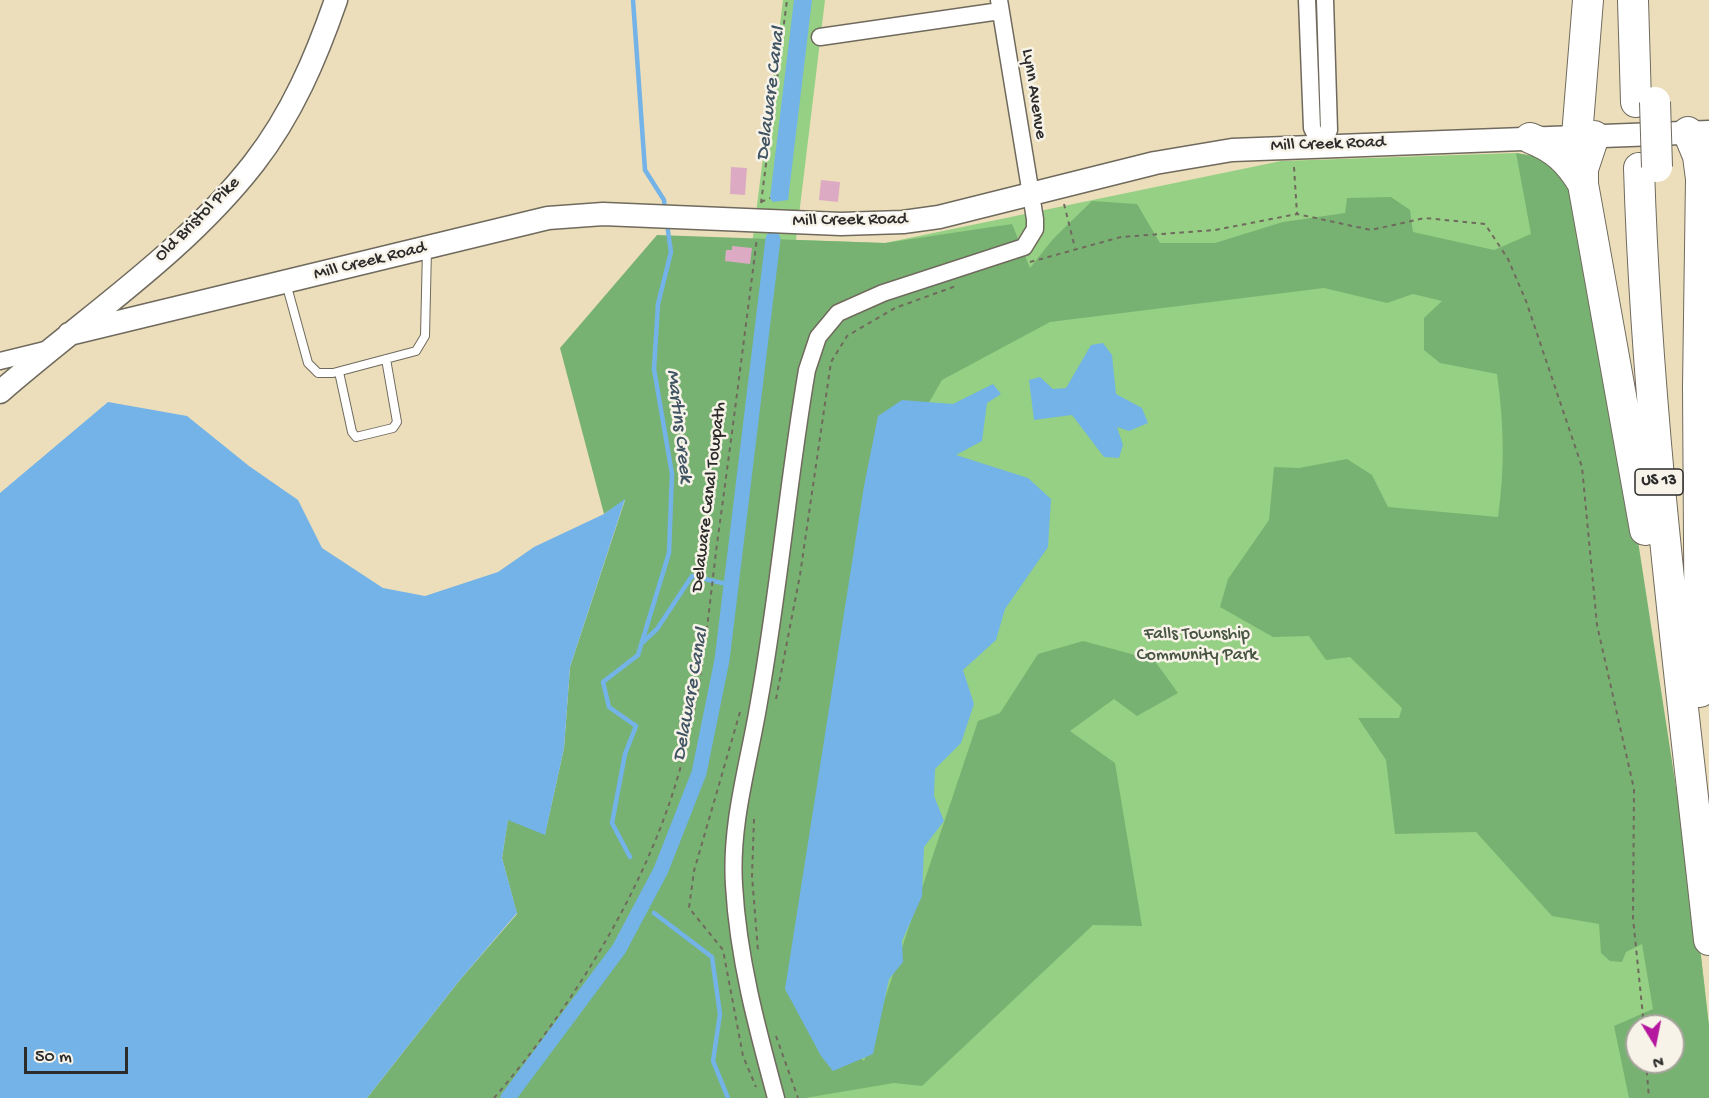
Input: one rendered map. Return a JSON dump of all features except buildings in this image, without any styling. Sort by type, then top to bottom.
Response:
[{"type":"highway","points":[[1588,0],[1584,184],[1701,784]]},
{"type":"highway","name":"US 13","points":[[1633,0],[1646,102]]},
{"type":"highway","name":"US 13","points":[[1651,0],[1646,102],[1648,167],[1645,328],[1653,424],[1701,784]]},
{"type":"highway","points":[[1699,132],[1696,149],[1705,168],[1698,387],[1700,692]]},
{"type":"highway","points":[[1530,138],[1545,144],[1565,157],[1584,184]]},
{"type":"highway","name":"US 13","points":[[1648,167],[1668,391],[1700,692],[1701,784],[1709,940]]},
{"type":"main road","name":"Old Bristol Pike","points":[[0,392],[174,248],[211,213],[255,161],[295,99],[319,50],[336,0]]},
{"type":"main road","name":"Mill Creek Road","points":[[69,334],[548,218],[603,214],[883,224],[939,217],[1180,158],[1257,147],[1699,132]]},
{"type":"street","points":[[1308,0],[1312,128],[1321,145]]},
{"type":"street","points":[[1321,145],[1329,130],[1325,0]]},
{"type":"street","points":[[820,37],[1000,5]]},
{"type":"street","name":"Lynn Avenue","points":[[776,1098],[756,1026],[744,971],[734,884],[736,838],[741,787],[759,702],[787,518],[797,426],[811,353],[828,322],[852,305],[1024,247],[1035,229],[1000,5]]},
{"type":"street","points":[[0,361],[51,349]]},
{"type":"lane","points":[[286,283],[308,363],[318,373],[339,372],[416,351],[425,336],[427,248]]},
{"type":"lane","points":[[339,372],[352,432],[356,437],[393,428],[397,422],[386,359]]},
{"type":"path","points":[[770,198],[762,202],[787,0]]},
{"type":"path","points":[[1292,146],[1297,214]]},
{"type":"path","points":[[1060,187],[1075,249]]},
{"type":"path","points":[[1024,264],[1121,237],[1215,230],[1297,214],[1371,230],[1425,218],[1485,224],[1508,259],[1522,290],[1582,466],[1597,625],[1634,789],[1633,918],[1643,1014]]},
{"type":"path","name":"Delaware Canal Towpath","points":[[494,1098],[570,997],[607,938],[646,864],[683,760],[702,672],[756,242],[763,243]]},
{"type":"path","points":[[776,699],[800,575],[831,362],[847,336],[896,308],[962,285]]},
{"type":"path","points":[[754,813],[752,876],[759,960]]},
{"type":"path","points":[[773,1025],[798,1098]]},
{"type":"path","points":[[1647,1074],[1649,1098]]},
{"type":"green space","name":"Falls Township Community Park","points":[[783,0],[825,0],[796,240],[885,243],[1281,161],[1516,153],[1550,159],[1608,370],[1698,930],[1709,1026],[1709,1098],[481,1098],[729,426]]},
{"type":"green space","points":[[1516,153],[1550,159],[1569,176],[1632,502],[1698,930],[1709,1026],[1709,1098],[1629,1098],[1614,1026],[1625,1021],[1625,1074],[1685,1074],[1685,1014],[1642,1014],[1653,1009],[1642,944],[1626,952],[1622,962],[1610,961],[1601,953],[1599,924],[1552,916],[1476,832],[1395,834],[1386,760],[1358,718],[1399,718],[1402,708],[1350,657],[1326,660],[1309,636],[1273,637],[1220,607],[1228,579],[1269,520],[1274,467],[1299,468],[1347,459],[1372,475],[1388,507],[1498,517],[1503,446],[1497,374],[1440,363],[1424,350],[1424,318],[1442,301],[1413,294],[1387,303],[1324,288],[1050,322],[942,380],[901,451],[816,1022],[864,1061],[978,721],[1000,713],[1038,654],[1083,641],[1154,660],[1178,693],[1137,716],[1114,699],[1070,731],[1115,763],[1142,926],[1093,925],[922,1086],[894,1083],[805,1098],[367,1098],[459,981],[517,914],[502,858],[508,819],[545,834],[564,748],[570,667],[625,500],[604,514],[560,348],[657,235],[885,243],[1012,224],[1030,268],[1053,239],[1092,201],[1137,204],[1160,243],[1215,243],[1283,222],[1345,213],[1347,198],[1391,197],[1410,210],[1413,232],[1494,250],[1531,234]]},
{"type":"water","points":[[794,0],[812,0],[788,200],[773,202],[770,198]]},
{"type":"water","points":[[1103,343],[1112,355],[1116,394],[1142,408],[1148,423],[1129,431],[1117,427],[1123,445],[1119,458],[1104,457],[1072,415],[1034,420],[1029,380],[1040,377],[1053,389],[1066,388],[1091,345]]},
{"type":"water","points":[[993,384],[1001,394],[987,403],[982,441],[956,455],[1028,478],[1051,499],[1048,547],[1005,609],[996,640],[963,670],[974,704],[961,743],[935,769],[934,796],[944,821],[924,847],[922,896],[902,941],[903,962],[889,979],[873,1054],[833,1071],[821,1056],[785,989],[864,486],[878,416],[902,400],[953,404]]},
{"type":"water","points":[[108,402],[187,416],[249,466],[298,500],[322,548],[383,588],[425,596],[498,572],[534,547],[604,514],[625,499],[570,667],[564,748],[545,835],[508,820],[502,858],[517,913],[459,981],[367,1098],[0,1098],[0,493]]},
{"type":"waterway","name":"Martins Creek","points":[[633,0],[645,170],[664,200],[665,210]]},
{"type":"waterway","name":"Martins Creek","points":[[630,857],[612,823],[625,754],[636,726],[609,707],[603,682],[638,655],[669,553],[672,474],[654,369],[658,304],[671,252],[667,224]]},
{"type":"waterway","name":"Delaware Canal","points":[[508,1098],[619,949],[661,870],[699,773],[722,660],[773,239]]},
{"type":"waterway","points":[[643,642],[657,629],[692,576],[731,585]]},
{"type":"waterway","name":"Martins Creek","points":[[654,913],[712,957],[720,1014],[713,1061],[728,1098]]}]
